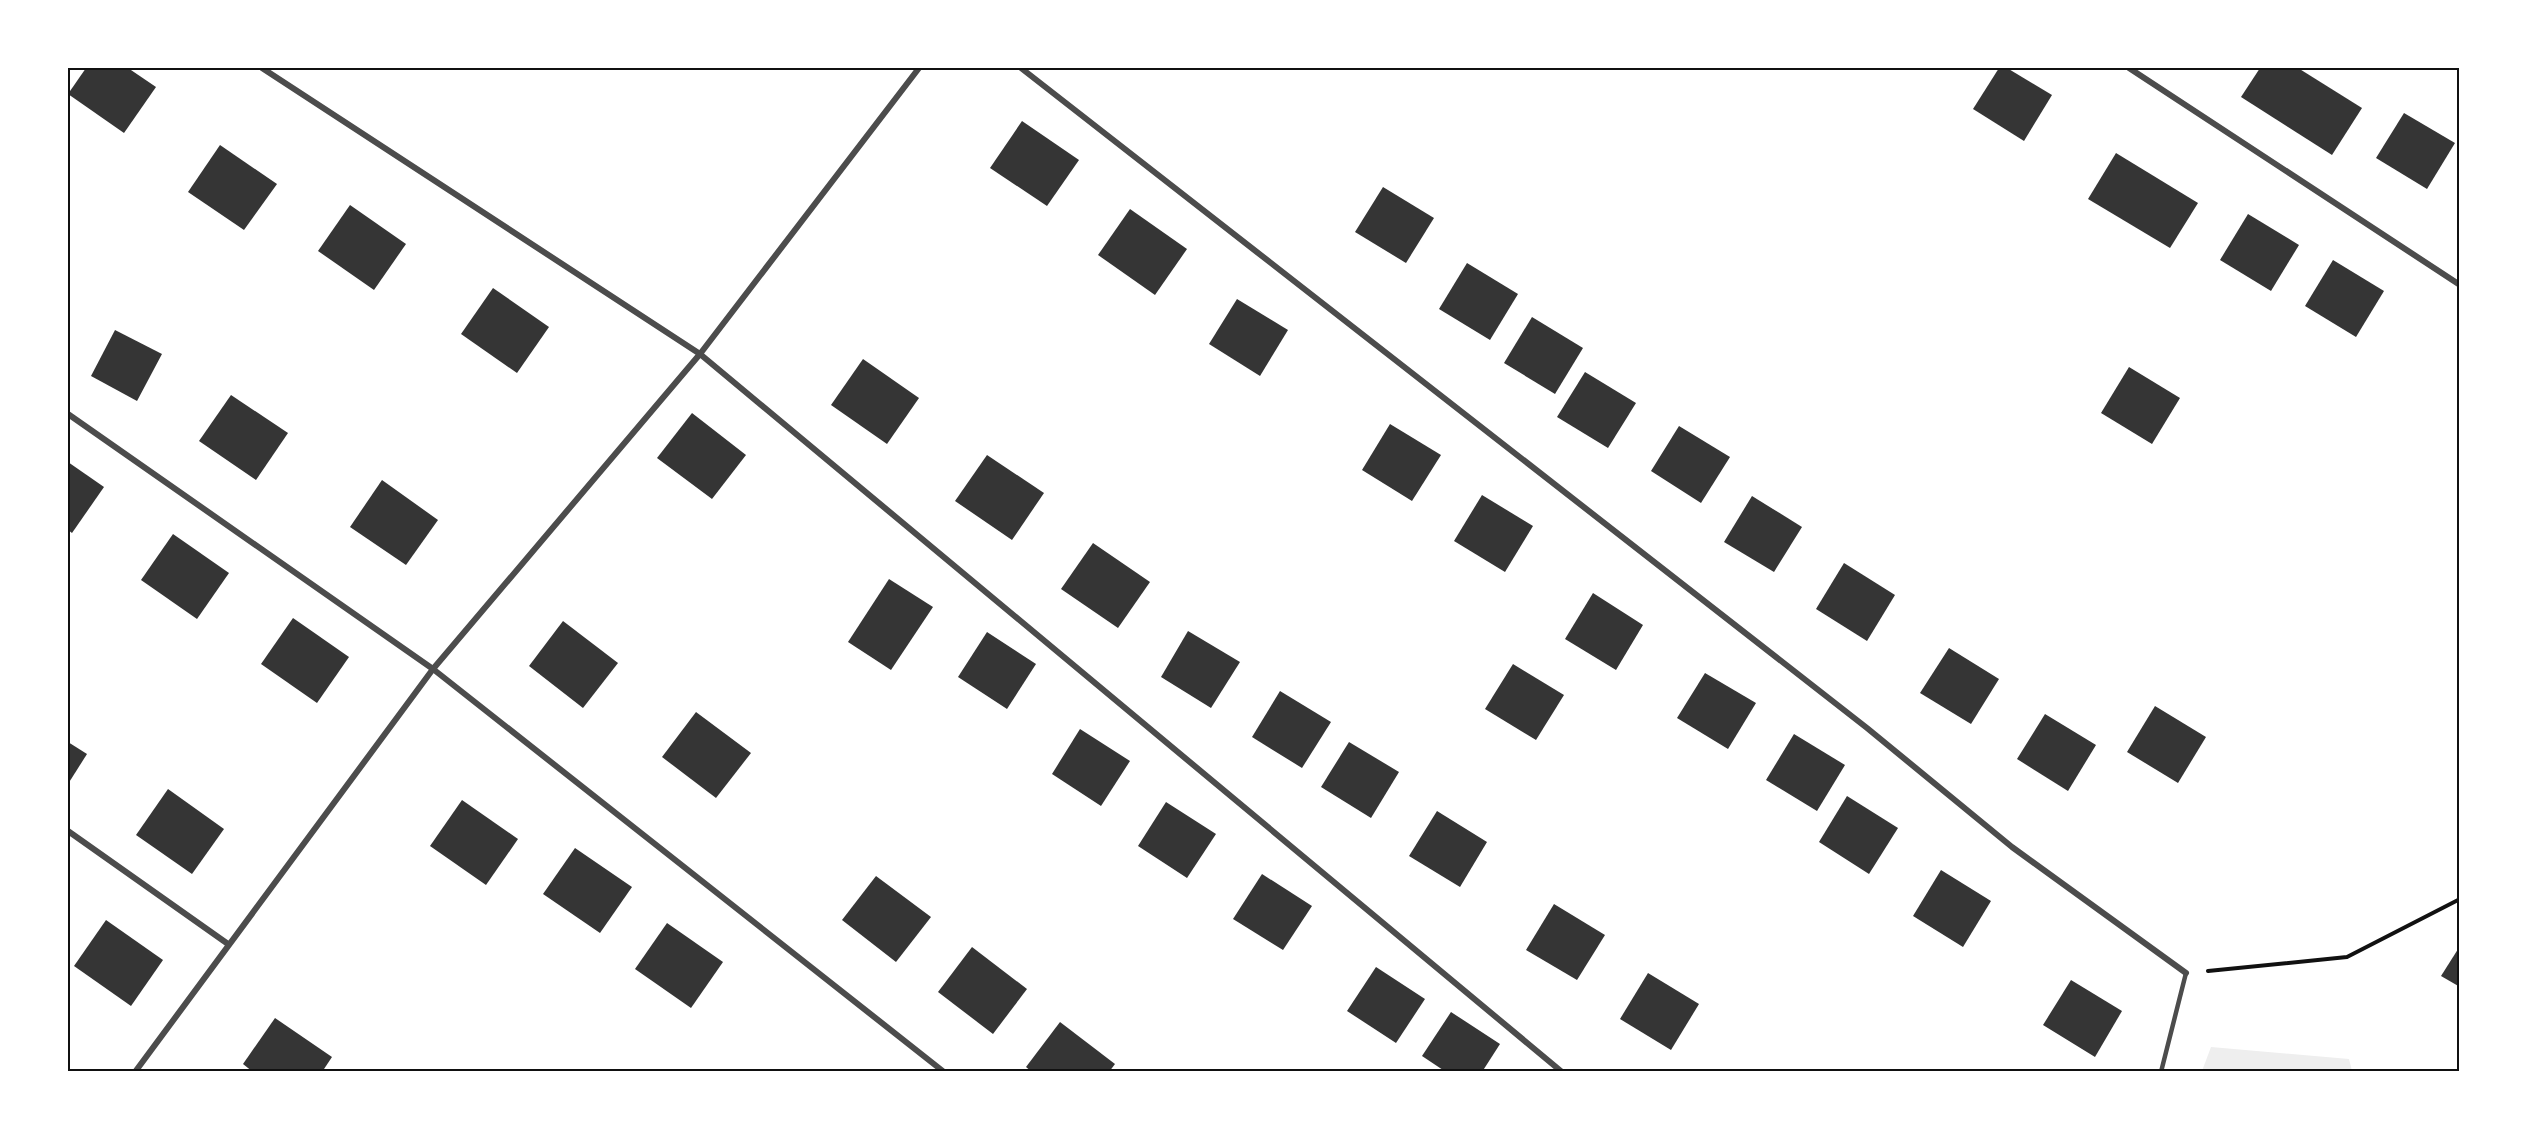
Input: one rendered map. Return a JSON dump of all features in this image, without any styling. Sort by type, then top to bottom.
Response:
[{"type":"street","points":[[262,68],[700,354],[1562,1071]]},
{"type":"street","points":[[135,1071],[433,669],[700,354],[919,68]]},
{"type":"street","points":[[1021,68],[1858,721],[2012,847],[2186,973]]},
{"type":"street","points":[[2129,68],[2460,285]]},
{"type":"street","points":[[68,414],[433,669],[944,1071]]},
{"type":"street","points":[[68,831],[228,944]]},
{"type":"lane","points":[[2161,1071],[2186,973]]},
{"type":"path","points":[[2186,973],[2347,957],[2460,899]]},
{"type":"shaded area","points":[[2211,1047],[2349,1059],[2352,1071],[2202,1071]]},
{"type":"building","points":[[86,68],[128,68],[156,87],[124,133],[68,94]]},
{"type":"building","points":[[1999,68],[2007,68],[2052,95],[2024,141],[1973,109]]},
{"type":"building","points":[[2260,68],[2298,68],[2362,108],[2332,155],[2241,97]]},
{"type":"building","points":[[2404,113],[2455,143],[2427,189],[2376,158]]},
{"type":"building","points":[[1022,121],[1079,160],[1047,206],[990,168]]},
{"type":"building","points":[[220,145],[277,184],[244,230],[188,192]]},
{"type":"building","points":[[2116,153],[2198,203],[2170,248],[2088,199]]},
{"type":"building","points":[[1383,187],[1434,218],[1406,263],[1355,232]]},
{"type":"building","points":[[350,205],[406,244],[374,290],[318,251]]},
{"type":"building","points":[[1130,209],[1187,249],[1155,295],[1098,255]]},
{"type":"building","points":[[2248,214],[2299,245],[2271,291],[2220,260]]},
{"type":"building","points":[[2333,260],[2384,291],[2356,337],[2305,306]]},
{"type":"building","points":[[1467,263],[1518,294],[1490,340],[1439,309]]},
{"type":"building","points":[[493,288],[549,327],[517,373],[461,334]]},
{"type":"building","points":[[1237,299],[1288,330],[1260,376],[1209,344]]},
{"type":"building","points":[[1532,317],[1583,348],[1555,394],[1504,363]]},
{"type":"building","points":[[115,330],[162,354],[137,401],[91,376]]},
{"type":"building","points":[[863,359],[919,398],[887,444],[831,405]]},
{"type":"building","points":[[2129,367],[2180,398],[2152,444],[2101,413]]},
{"type":"building","points":[[1585,372],[1636,403],[1608,448],[1557,417]]},
{"type":"building","points":[[231,395],[288,433],[256,480],[199,441]]},
{"type":"building","points":[[692,413],[746,455],[712,499],[657,458]]},
{"type":"building","points":[[1390,424],[1441,455],[1412,501],[1362,470]]},
{"type":"building","points":[[1679,426],[1730,457],[1701,503],[1651,471]]},
{"type":"building","points":[[987,455],[1044,493],[1012,540],[955,501]]},
{"type":"building","points":[[68,462],[104,487],[72,533],[68,530]]},
{"type":"building","points":[[382,480],[438,520],[406,565],[350,527]]},
{"type":"building","points":[[1482,495],[1533,526],[1505,572],[1454,541]]},
{"type":"building","points":[[1752,496],[1802,527],[1774,572],[1724,542]]},
{"type":"building","points":[[173,534],[229,573],[197,619],[141,580]]},
{"type":"building","points":[[1093,543],[1150,582],[1118,628],[1061,589]]},
{"type":"building","points":[[1844,563],[1895,595],[1867,641],[1816,609]]},
{"type":"building","points":[[889,579],[933,607],[891,670],[848,642]]},
{"type":"building","points":[[1593,593],[1643,625],[1616,670],[1565,639]]},
{"type":"building","points":[[293,618],[349,657],[317,703],[261,664]]},
{"type":"building","points":[[563,621],[618,663],[583,708],[529,666]]},
{"type":"building","points":[[1188,631],[1240,662],[1211,708],[1161,677]]},
{"type":"building","points":[[987,632],[1036,664],[1007,709],[958,677]]},
{"type":"building","points":[[1949,648],[1999,679],[1971,724],[1920,693]]},
{"type":"building","points":[[1513,664],[1564,695],[1536,740],[1485,709]]},
{"type":"building","points":[[1705,673],[1756,703],[1728,749],[1677,718]]},
{"type":"building","points":[[1280,691],[1331,722],[1302,768],[1252,737]]},
{"type":"building","points":[[2155,706],[2206,737],[2178,783],[2127,752]]},
{"type":"building","points":[[696,712],[751,753],[716,798],[662,757]]},
{"type":"building","points":[[2045,714],[2096,745],[2068,791],[2017,759]]},
{"type":"building","points":[[1080,729],[1130,761],[1101,806],[1052,774]]},
{"type":"building","points":[[1794,734],[1845,765],[1817,811],[1766,780]]},
{"type":"building","points":[[68,742],[87,754],[68,784]]},
{"type":"building","points":[[1349,742],[1399,772],[1371,818],[1321,787]]},
{"type":"building","points":[[168,789],[224,829],[192,874],[136,835]]},
{"type":"building","points":[[1847,796],[1898,828],[1869,874],[1819,842]]},
{"type":"building","points":[[462,800],[518,839],[486,885],[430,846]]},
{"type":"building","points":[[1166,802],[1216,834],[1187,878],[1138,846]]},
{"type":"building","points":[[1437,811],[1487,842],[1460,887],[1409,856]]},
{"type":"building","points":[[575,848],[632,887],[600,933],[543,894]]},
{"type":"building","points":[[1941,870],[1991,901],[1963,947],[1913,916]]},
{"type":"building","points":[[1262,874],[1312,906],[1283,950],[1233,919]]},
{"type":"building","points":[[876,876],[931,917],[896,962],[842,920]]},
{"type":"building","points":[[1554,904],[1605,935],[1577,980],[1526,950]]},
{"type":"building","points":[[106,920],[163,960],[131,1006],[74,966]]},
{"type":"building","points":[[667,923],[723,962],[691,1008],[635,969]]},
{"type":"building","points":[[2460,946],[2460,987],[2441,976]]},
{"type":"building","points":[[972,947],[1027,989],[993,1034],[938,992]]},
{"type":"building","points":[[1376,967],[1425,999],[1396,1043],[1347,1011]]},
{"type":"building","points":[[1648,973],[1699,1004],[1671,1050],[1620,1019]]},
{"type":"building","points":[[2071,980],[2122,1011],[2095,1057],[2043,1025]]},
{"type":"building","points":[[1451,1012],[1500,1044],[1482,1072],[1446,1072],[1422,1056]]},
{"type":"building","points":[[275,1018],[332,1057],[322,1072],[253,1072],[243,1064]]},
{"type":"building","points":[[1060,1022],[1115,1064],[1109,1072],[1032,1072],[1026,1067]]}]
